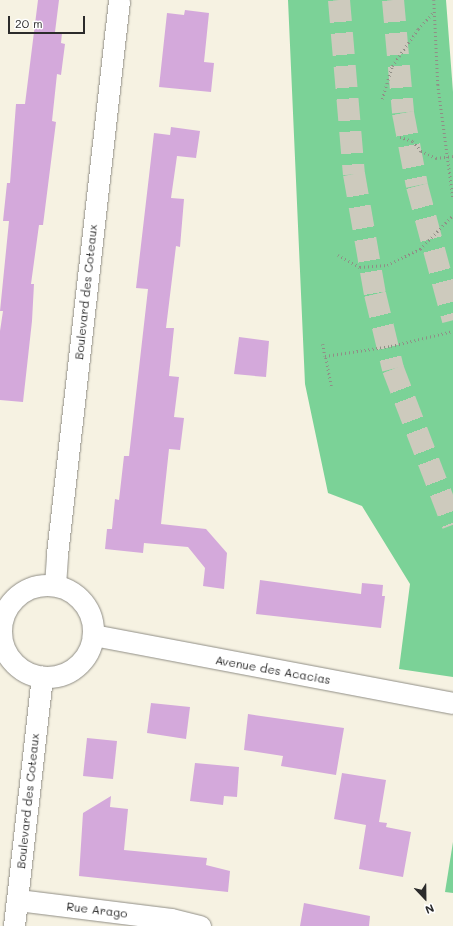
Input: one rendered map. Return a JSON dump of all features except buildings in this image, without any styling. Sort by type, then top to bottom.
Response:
[{"type":"street","name":"Boulevard des Coteaux","points":[[55,585],[57,554],[119,0]]},
{"type":"street","points":[[55,585],[68,589],[88,608],[93,635],[90,649],[82,661],[71,670],[57,676],[42,677],[21,669],[5,652],[1,638],[3,606],[27,588],[55,585]]},
{"type":"street","name":"Avenue des Acacias","points":[[93,635],[453,702]]},
{"type":"street","name":"Boulevard des Coteaux","points":[[14,926],[42,677]]},
{"type":"street","name":"Rue Arago","points":[[18,900],[171,919],[200,926]]},
{"type":"path","points":[[434,0],[438,84],[453,198]]},
{"type":"path","points":[[382,99],[392,66],[418,29],[435,12]]},
{"type":"path","points":[[400,137],[413,141],[421,151],[436,158],[453,156]]},
{"type":"path","points":[[338,255],[360,267],[387,265],[420,249],[453,215]]},
{"type":"path","points":[[325,356],[391,346],[453,331]]},
{"type":"path","points":[[323,344],[331,386]]},
{"type":"green space","points":[[288,0],[446,0],[453,92],[453,677],[399,669],[410,584],[362,506],[328,493],[305,384]]},
{"type":"green space","points":[[453,842],[453,893],[445,892]]},
{"type":"tunnel","points":[[339,0],[354,174],[375,294],[393,369],[453,525]]},
{"type":"tunnel","points":[[393,0],[403,113],[417,186],[453,320]]}]
